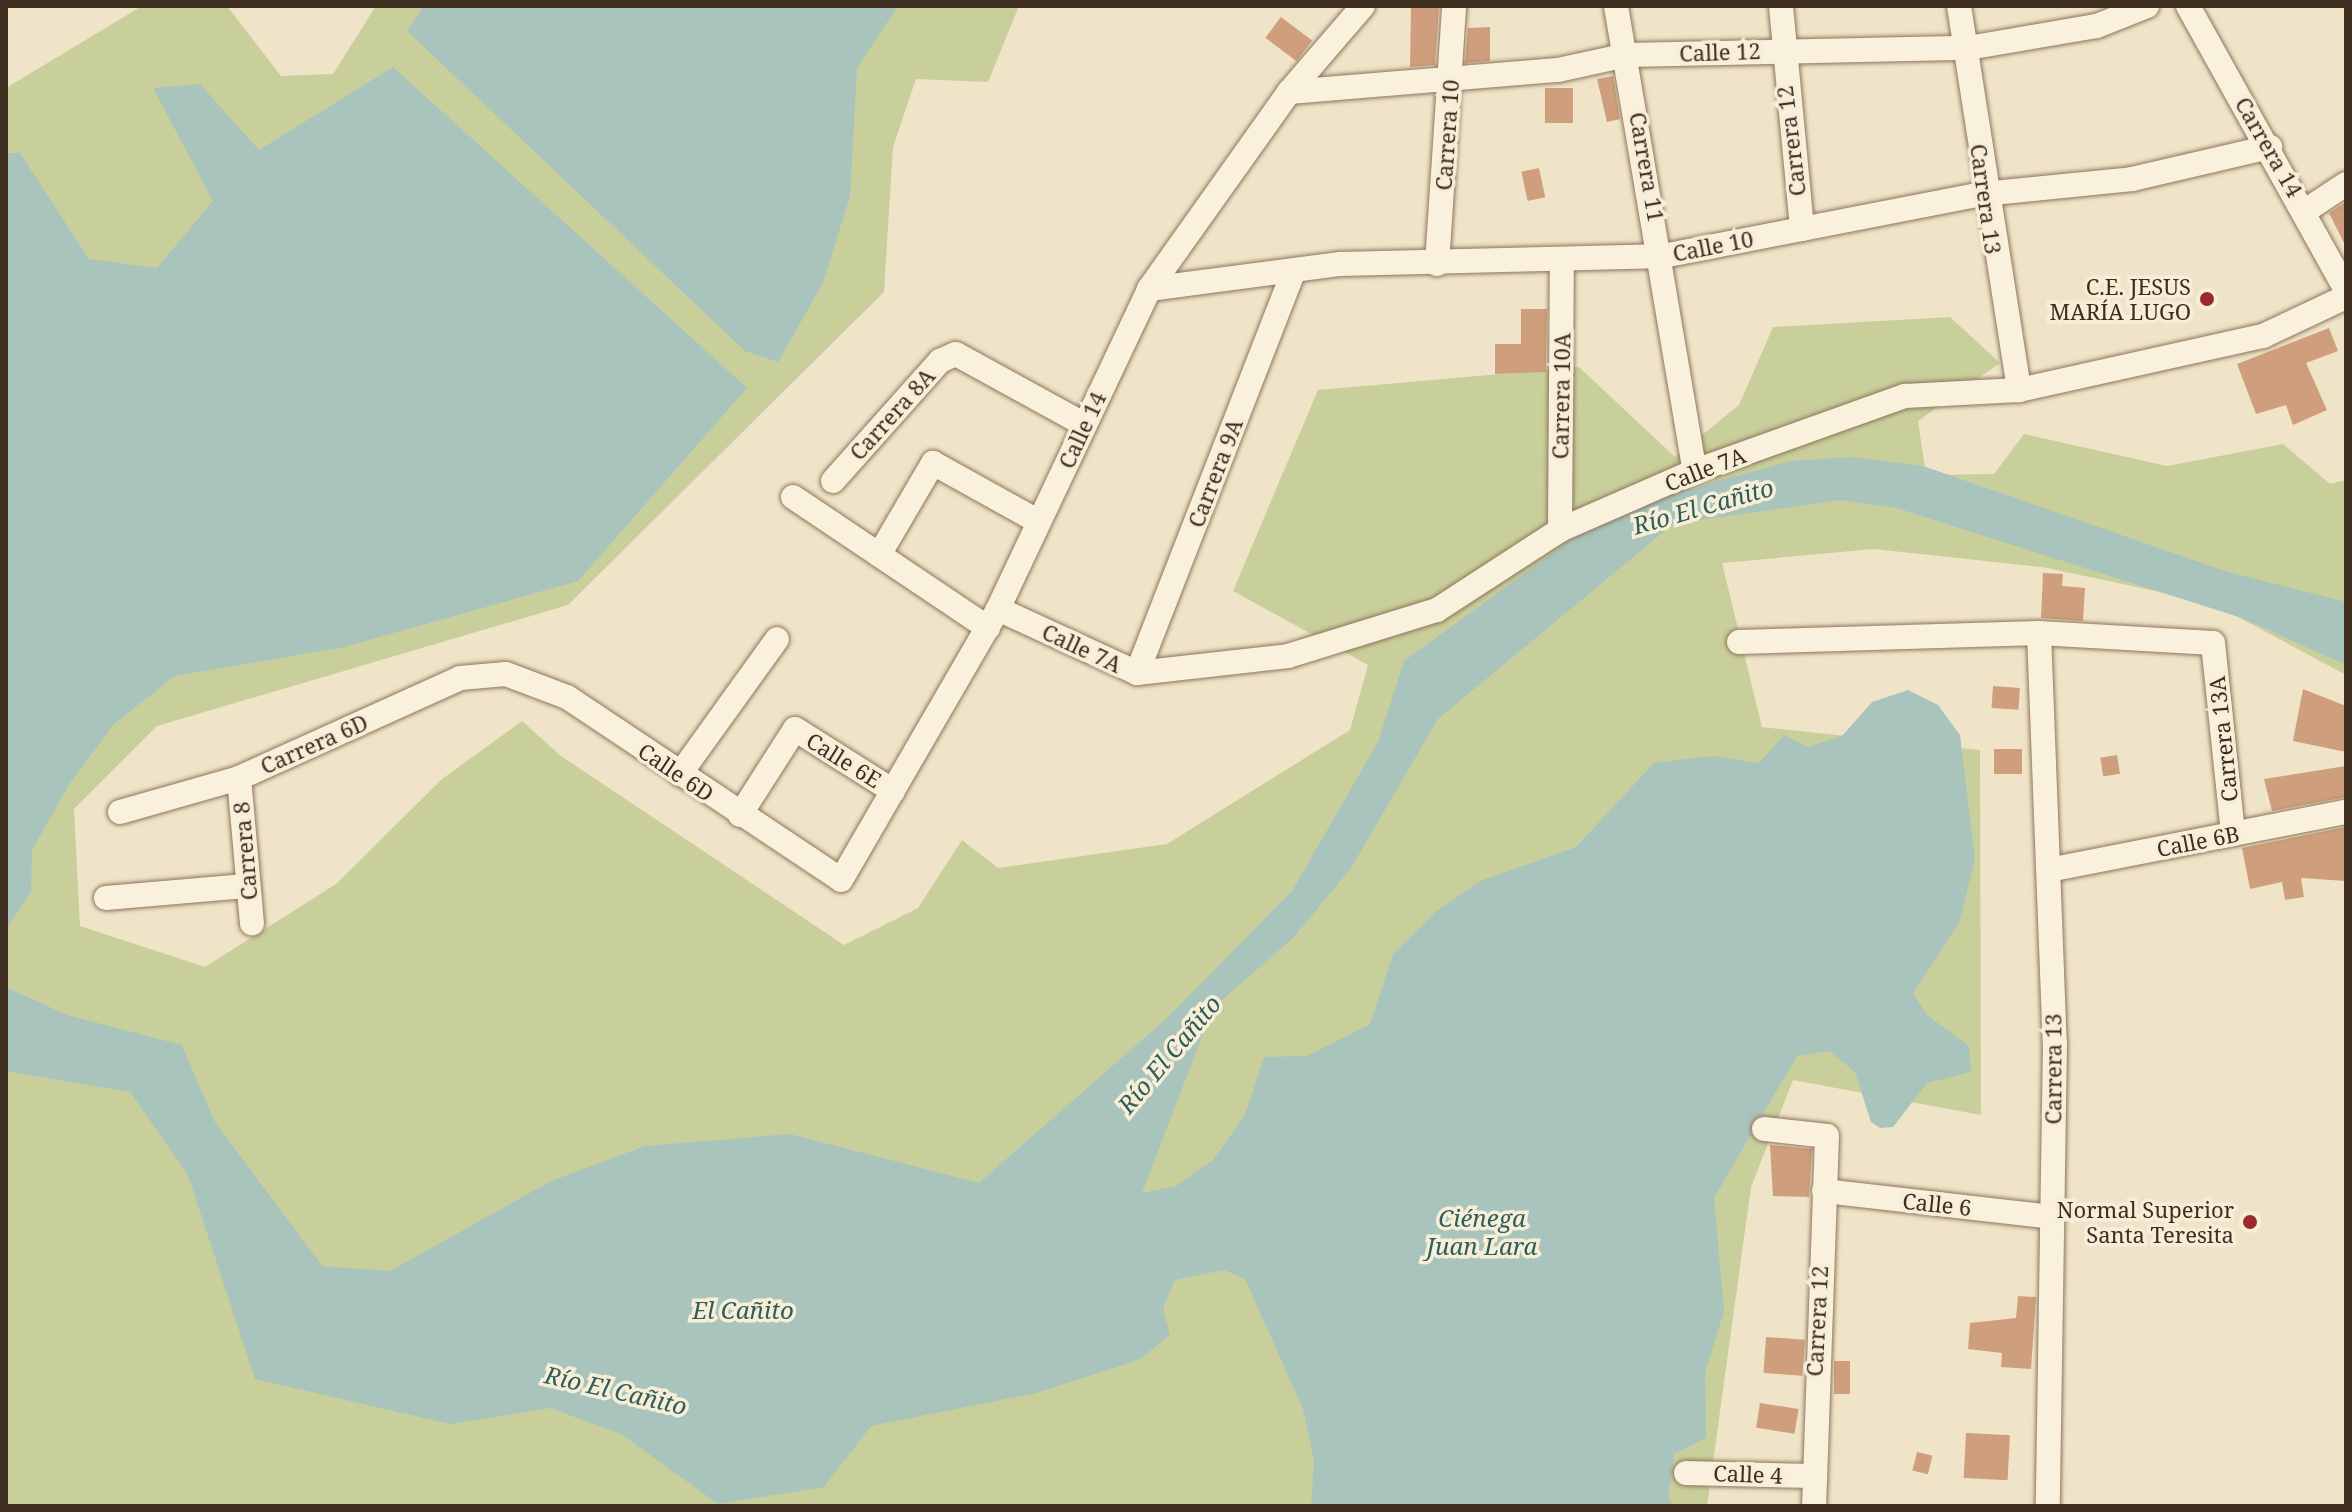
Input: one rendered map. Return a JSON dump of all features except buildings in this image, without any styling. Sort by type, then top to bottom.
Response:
[{"type":"street","name":"Calle 14","points":[[841,880],[993,618],[1149,289],[1289,92],[1363,6]]},
{"type":"street","name":"Carrera 10","points":[[1437,264],[1452,78],[1454,6]]},
{"type":"street","name":"Carrera 11","points":[[1616,6],[1663,256],[1695,471]]},
{"type":"street","name":"Carrera 12","points":[[1781,6],[1780,50],[1802,229]]},
{"type":"street","name":"Carrera 13","points":[[1959,6],[1968,48],[1983,194],[2019,390]]},
{"type":"street","name":"Calle 12","points":[[1289,92],[1558,70],[1627,55],[1968,48],[2082,29],[2147,6]]},
{"type":"street","name":"Carrera 14","points":[[2188,6],[2270,147],[2346,290]]},
{"type":"street","name":"Calle 10","points":[[1149,289],[1293,272],[1663,256],[1983,194],[2132,179],[2270,147]]},
{"type":"street","points":[[2305,211],[2346,184]]},
{"type":"street","name":"Carrera 10A","points":[[1560,530],[1562,262]]},
{"type":"street","name":"Carrera 9A","points":[[1137,673],[1293,272]]},
{"type":"street","name":"Calle 7A","points":[[793,497],[879,555],[993,618],[1137,673],[1288,656],[1437,610],[1560,530],[1695,471],[1905,396],[2019,390],[2263,336],[2346,297]]},
{"type":"street","name":"Carrera 8A","points":[[833,481],[940,361],[956,354],[1085,425]]},
{"type":"street","points":[[879,555],[933,463],[1039,522]]},
{"type":"street","name":"Carrera 13","points":[[2039,633],[2049,870],[2051,1217],[2048,1506]]},
{"type":"street","points":[[1739,642],[2039,633]]},
{"type":"street","name":"Carrera 13A","points":[[2039,633],[2213,643],[2233,834]]},
{"type":"street","points":[[680,774],[777,639]]},
{"type":"street","name":"Calle 6D","points":[[506,674],[567,697],[841,880]]},
{"type":"street","name":"Carrera 6D","points":[[120,812],[239,778],[460,678],[506,674]]},
{"type":"street","name":"Calle 6E","points":[[740,815],[795,729],[893,791]]},
{"type":"street","name":"Carrera 8","points":[[239,778],[245,886],[252,923]]},
{"type":"street","name":"Calle 6B","points":[[2049,870],[2346,812]]},
{"type":"street","points":[[106,898],[245,886]]},
{"type":"street","name":"Carrera 12","points":[[1764,1129],[1827,1136],[1810,1476],[1814,1506]]},
{"type":"street","name":"Calle 6","points":[[1824,1191],[2051,1217]]},
{"type":"street","name":"Calle 4","points":[[1686,1473],[1810,1476]]},
{"type":"green space","points":[[142,6],[227,6],[281,76],[333,74],[376,6],[1019,6],[988,82],[916,79],[893,147],[884,292],[568,605],[157,726],[74,809],[80,926],[205,967],[336,884],[442,779],[522,721],[561,756],[844,945],[918,908],[962,840],[998,868],[1167,844],[1350,730],[1368,665],[1233,591],[1318,390],[1579,367],[1675,457],[1739,405],[1773,327],[1950,317],[2000,363],[1918,421],[1926,475],[1994,474],[2024,434],[2167,466],[2283,444],[2330,484],[2346,480],[2346,675],[2212,603],[2042,567],[1874,549],[1722,563],[1762,727],[1980,750],[1981,1115],[1793,1080],[1751,1187],[1707,1506],[6,1506],[6,88]]},
{"type":"water","points":[[424,6],[898,6],[857,68],[850,196],[823,283],[778,362],[745,351],[407,31]]},
{"type":"water","points":[[393,67],[747,388],[578,581],[344,647],[175,676],[114,724],[70,783],[32,850],[31,892],[6,929],[6,153],[20,153],[89,259],[157,268],[213,201],[153,88],[200,84],[259,150]]},
{"type":"water","points":[[1851,457],[1923,466],[2225,571],[2346,602],[2346,665],[2242,618],[1896,508],[1840,500],[1673,524],[1438,719],[1351,868],[1294,937],[1213,1008],[1142,1193],[1176,1186],[1213,1160],[1245,1115],[1264,1057],[1307,1056],[1370,1024],[1393,954],[1437,911],[1480,881],[1576,847],[1654,763],[1713,756],[1759,763],[1784,735],[1808,747],[1842,736],[1872,702],[1908,690],[1938,705],[1960,735],[1975,859],[1959,923],[1913,993],[1927,1015],[1969,1046],[1971,1072],[1927,1083],[1893,1127],[1880,1128],[1871,1122],[1855,1072],[1829,1051],[1797,1056],[1714,1198],[1724,1311],[1705,1373],[1706,1438],[1674,1454],[1668,1499],[1675,1506],[1311,1506],[1314,1460],[1303,1409],[1245,1279],[1224,1270],[1175,1280],[1163,1309],[1170,1335],[1139,1360],[1036,1393],[871,1426],[824,1487],[718,1504],[621,1434],[550,1408],[450,1424],[255,1379],[188,1175],[130,1092],[6,1071],[6,987],[67,1015],[182,1045],[215,1122],[322,1266],[390,1271],[551,1181],[645,1146],[790,1134],[979,1183],[1168,1017],[1292,891],[1378,742],[1404,661],[1587,528],[1641,502],[1791,461]]},
{"type":"place","name":"C.E. JESUS MARÍA LUGO","points":[[2207,299]]},
{"type":"place","name":"Normal Superior Santa Teresita","points":[[2250,1222]]},
{"type":"water label","name":"Río El Cañito","points":[[1703,506]]},
{"type":"water label","name":"Río El Cañito","points":[[1169,1054]]},
{"type":"water label","name":"Ciénega Juan Lara","points":[[1482,1232]]},
{"type":"water label","name":"El Cañito","points":[[743,1310]]},
{"type":"water label","name":"Río El Cañito","points":[[616,1390]]}]
